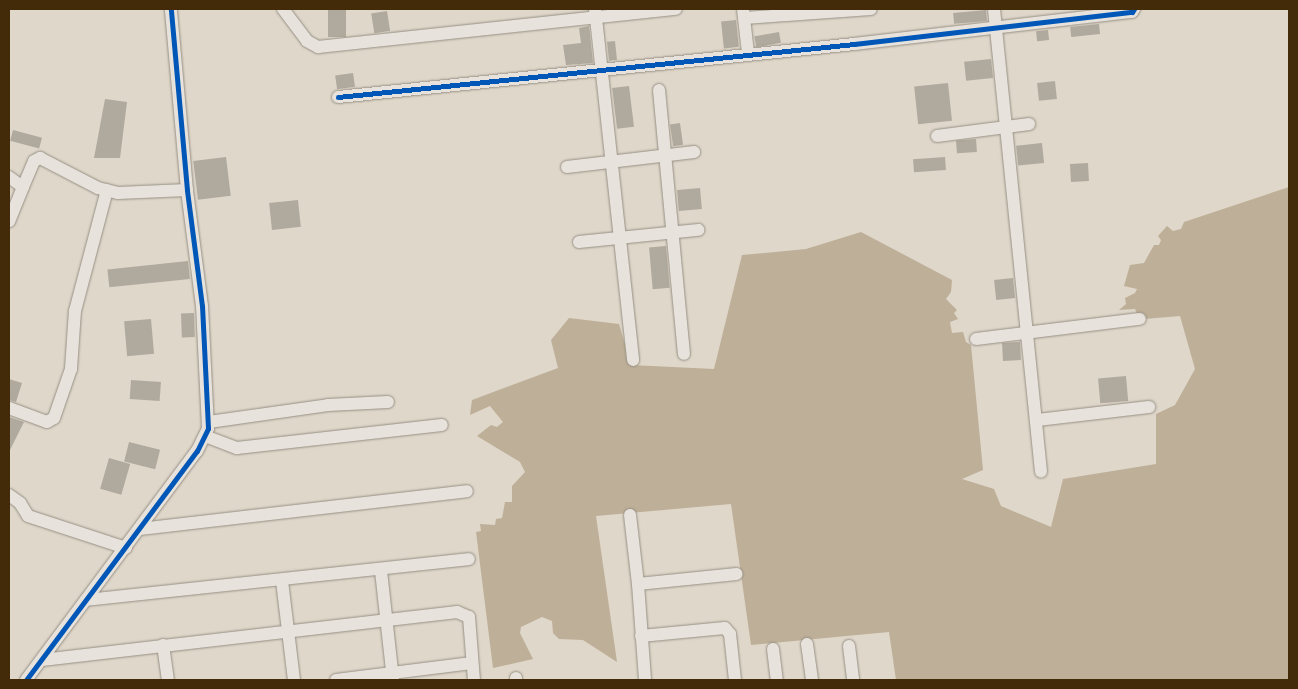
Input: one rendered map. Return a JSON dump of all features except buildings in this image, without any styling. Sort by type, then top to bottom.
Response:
[{"type":"street","points":[[26,680],[140,529],[205,436],[209,422],[202,306],[187,190],[171,9]]},
{"type":"street","points":[[283,9],[306,41],[318,47],[596,13],[676,9]]},
{"type":"street","points":[[748,53],[744,13],[870,9]]},
{"type":"street","points":[[994,9],[1041,472]]},
{"type":"street","points":[[338,97],[1132,12],[1134,9]]},
{"type":"street","points":[[596,13],[622,237],[633,360]]},
{"type":"street","points":[[659,90],[684,354]]},
{"type":"street","points":[[936,136],[1029,124]]},
{"type":"street","points":[[568,167],[694,152]]},
{"type":"street","points":[[9,221],[34,161],[40,158],[107,190],[118,193],[187,190]]},
{"type":"street","points":[[9,177],[23,187]]},
{"type":"street","points":[[9,408],[47,422],[54,418],[71,369],[75,310],[107,190]]},
{"type":"street","points":[[579,242],[698,230]]},
{"type":"street","points":[[976,339],[1140,319]]},
{"type":"street","points":[[209,422],[328,405],[388,402]]},
{"type":"street","points":[[1037,420],[1149,408]]},
{"type":"street","points":[[205,436],[237,448],[442,425]]},
{"type":"street","points":[[140,529],[467,491]]},
{"type":"street","points":[[9,495],[20,503],[28,516],[126,548]]},
{"type":"street","points":[[630,515],[638,584],[644,680]]},
{"type":"street","points":[[86,600],[381,571],[469,559]]},
{"type":"street","points":[[381,571],[393,677]]},
{"type":"street","points":[[638,584],[736,574]]},
{"type":"street","points":[[282,581],[294,680]]},
{"type":"street","points":[[42,660],[386,618],[464,613],[469,618],[474,680]]},
{"type":"street","points":[[641,636],[725,628],[730,634],[735,680]]},
{"type":"street","points":[[807,644],[812,680]]},
{"type":"street","points":[[163,645],[168,680]]},
{"type":"street","points":[[849,646],[853,680]]},
{"type":"street","points":[[773,649],[777,680]]},
{"type":"street","points":[[336,680],[393,677],[472,663]]},
{"type":"shaded area","points":[[1289,187],[1289,680],[896,680],[889,632],[751,645],[731,504],[596,516],[617,662],[583,640],[559,639],[553,633],[552,621],[542,617],[521,627],[520,633],[533,659],[493,668],[476,532],[481,531],[480,524],[495,525],[496,519],[502,518],[505,502],[512,502],[512,486],[525,472],[520,462],[477,436],[491,425],[497,427],[503,422],[490,406],[470,415],[472,400],[558,368],[551,340],[569,318],[619,324],[631,365],[714,369],[742,255],[806,249],[861,232],[952,280],[951,292],[946,299],[957,310],[954,313],[958,319],[950,322],[952,333],[963,332],[966,342],[971,345],[983,470],[962,479],[994,489],[1001,506],[1051,527],[1063,479],[1156,464],[1156,414],[1175,405],[1195,369],[1180,316],[1144,319],[1139,317],[1135,309],[1119,310],[1126,304],[1125,298],[1135,293],[1137,289],[1124,286],[1130,265],[1144,263],[1154,245],[1159,245],[1161,240],[1158,236],[1167,226],[1173,231],[1181,229],[1184,222]]},
{"type":"cycle path","points":[[26,680],[197,451],[208,428],[202,306],[187,190],[171,9]]},
{"type":"cycle path","points":[[338,97],[854,44],[1132,12],[1134,9]]}]
